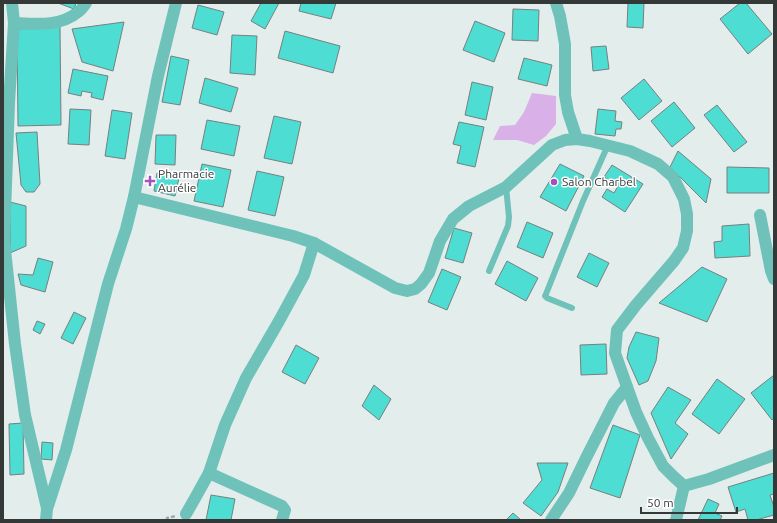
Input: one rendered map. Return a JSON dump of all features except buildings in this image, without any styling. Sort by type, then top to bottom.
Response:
[{"type":"street","points":[[12,3],[14,23],[9,103],[4,240],[15,344],[25,415],[47,515]]},
{"type":"street","points":[[14,23],[49,24],[66,20],[78,12],[86,3]]},
{"type":"street","points":[[47,515],[66,450],[108,284],[126,229],[134,197],[158,76],[176,3]]},
{"type":"street","points":[[556,3],[565,44],[565,95],[568,112],[577,139]]},
{"type":"street","points":[[134,197],[286,234],[314,243],[395,288],[407,291],[415,289],[421,284],[429,273],[440,241],[453,219],[469,206],[506,187],[552,145],[565,140],[577,139],[630,151],[658,164],[673,177],[684,199],[688,231],[683,248],[674,262],[636,305],[617,330],[615,353],[636,412],[664,466],[684,486]]},
{"type":"street","points":[[760,216],[774,279]]},
{"type":"street","points":[[186,514],[209,473],[225,425],[246,378],[304,275],[314,243]]},
{"type":"street","points":[[551,520],[569,493],[614,403],[627,387]]},
{"type":"street","points":[[684,486],[709,479],[774,455]]},
{"type":"street","points":[[209,473],[282,506],[285,510],[282,520]]},
{"type":"street","points":[[676,520],[684,486]]},
{"type":"lane","points":[[572,308],[547,298],[546,294],[583,200],[608,145]]},
{"type":"lane","points":[[489,270],[508,226],[509,217],[506,187]]},
{"type":"shaded area","points":[[532,93],[556,96],[556,124],[546,136],[534,145],[517,140],[493,140],[500,126],[515,125],[524,112]]},
{"type":"place","name":"Pharmacie Aurélie","points":[[150,181]]},
{"type":"place","name":"Salon Charbel","points":[[554,182]]}]
